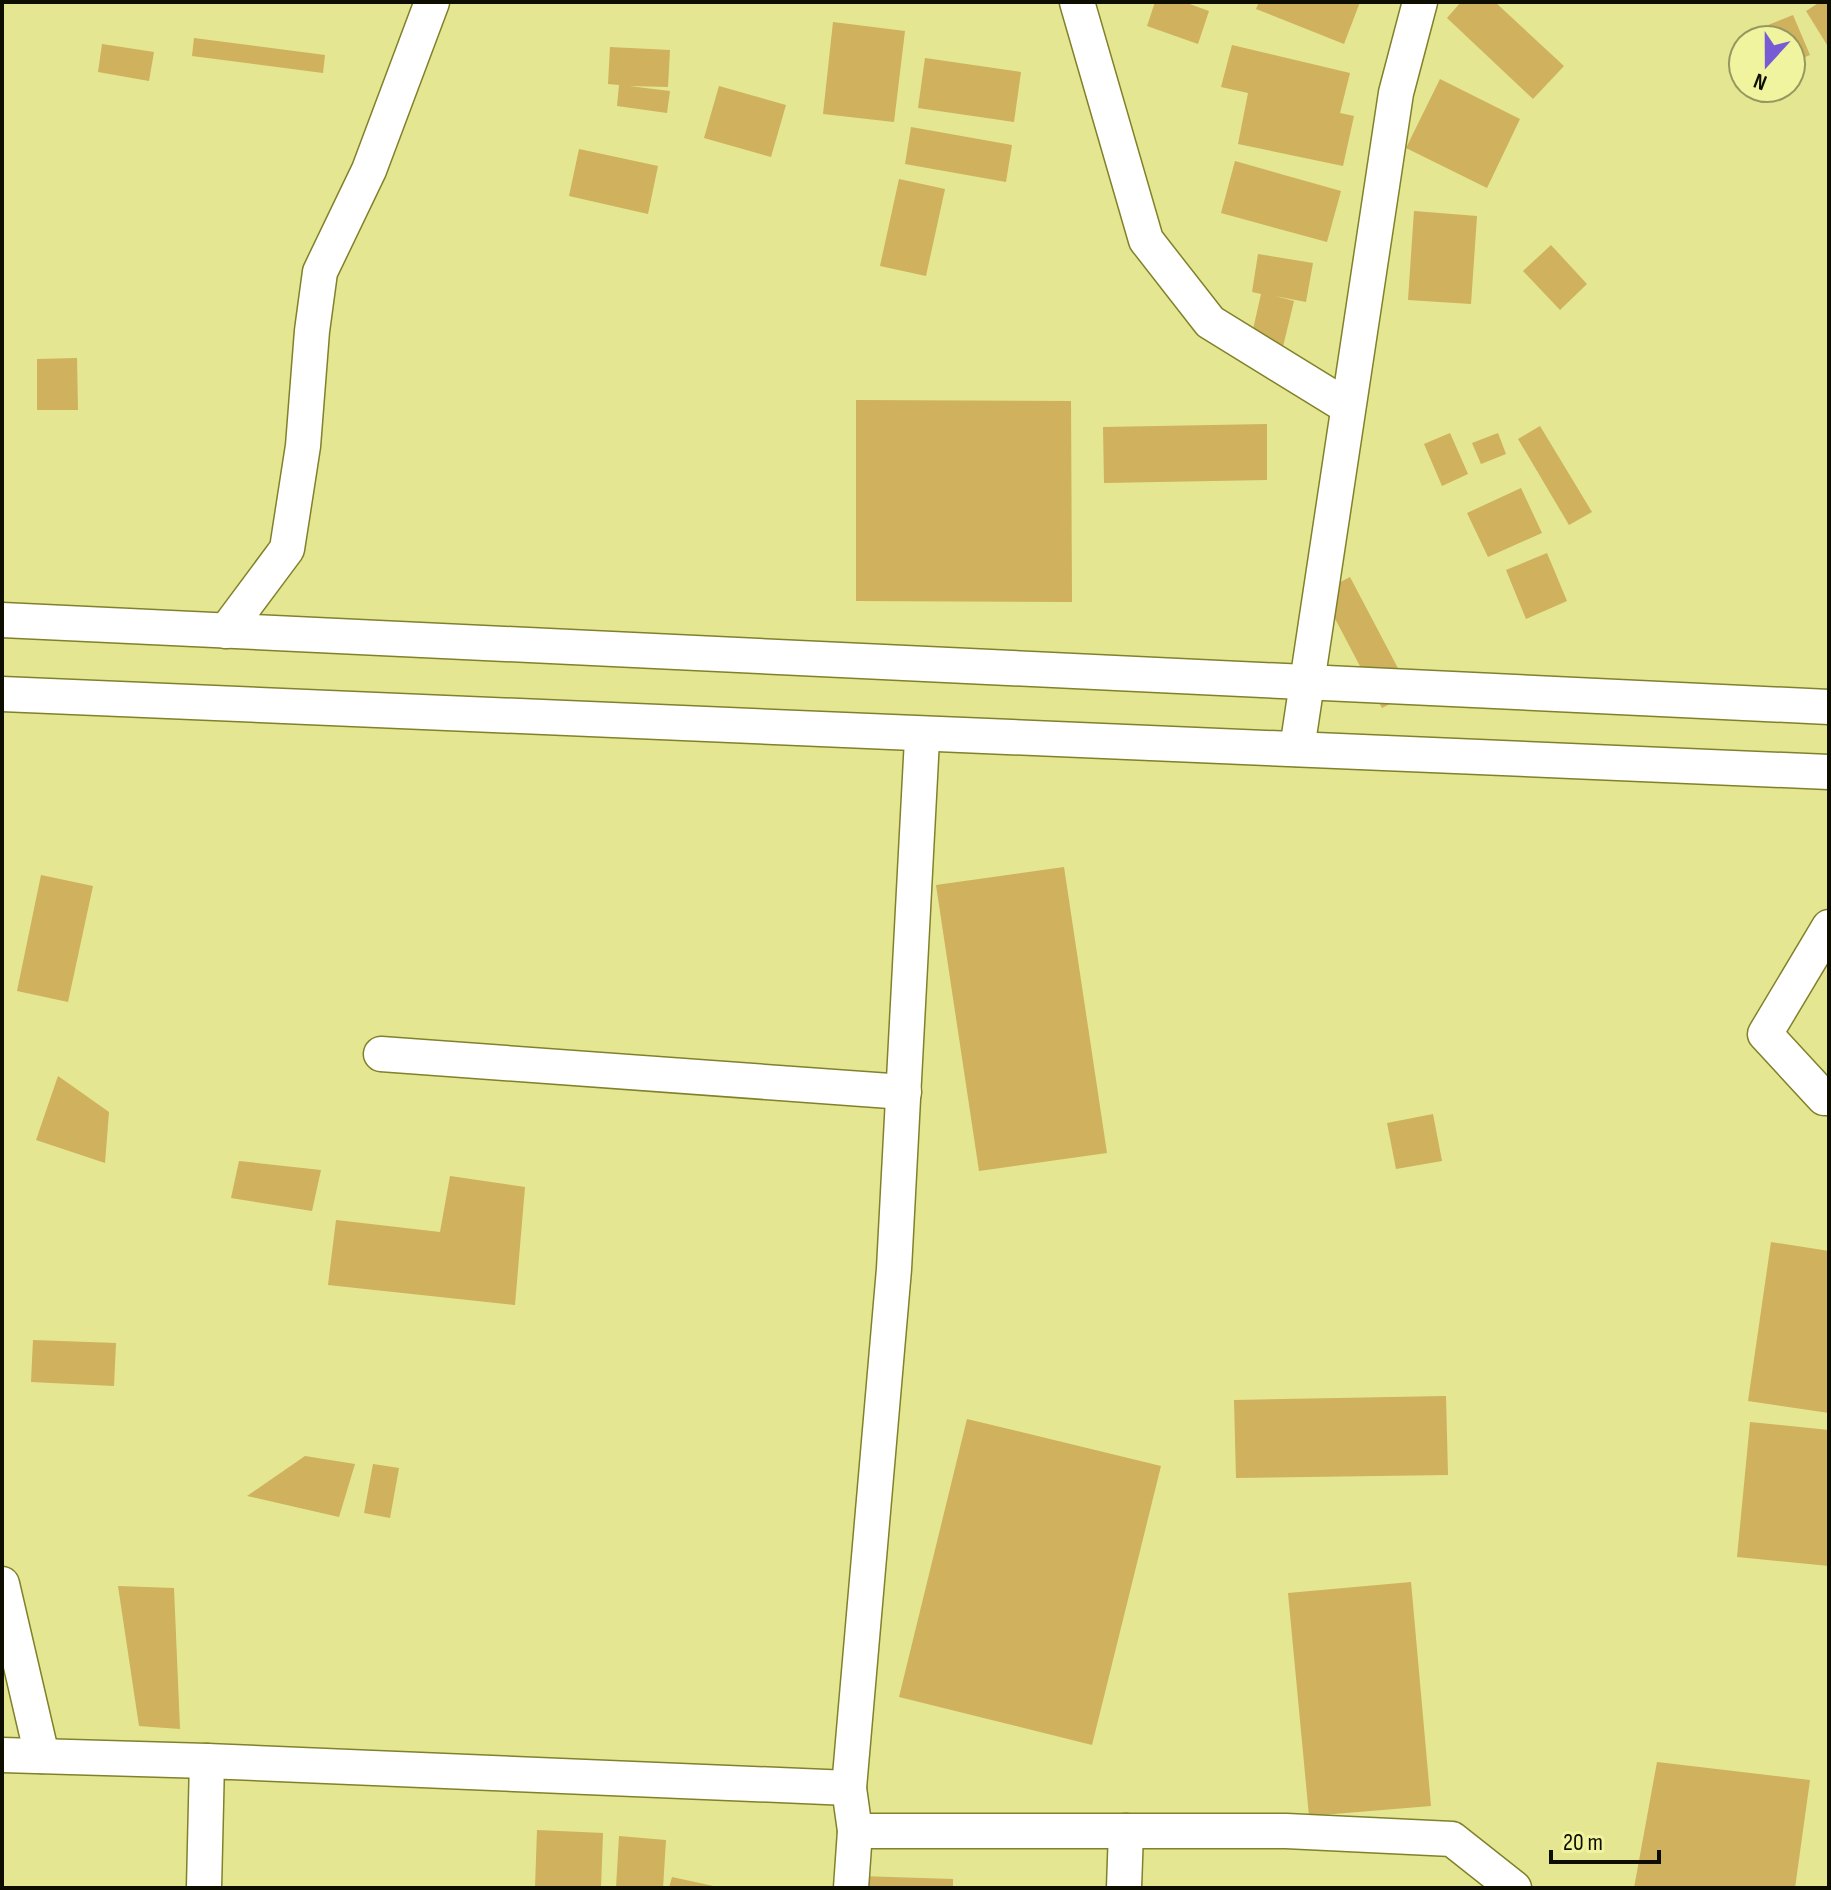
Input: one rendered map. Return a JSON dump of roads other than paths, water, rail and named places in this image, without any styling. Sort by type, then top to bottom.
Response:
[{"type":"street","points":[[226,631],[287,549],[303,446],[320,272],[369,170],[432,2]]},
{"type":"street","points":[[1077,2],[1146,240],[1210,322],[1348,407]]},
{"type":"street","points":[[1297,749],[1396,93],[1420,2]]},
{"type":"street","points":[[2,620],[1829,707]]},
{"type":"street","points":[[2,694],[1829,772]]},
{"type":"street","points":[[851,1888],[855,1831],[849,1788],[894,1269],[924,734]]},
{"type":"street","points":[[1829,927],[1765,1034],[1824,1098],[1829,1098]]},
{"type":"street","points":[[381,1054],[904,1092]]},
{"type":"street","points":[[2,1584],[42,1756]]},
{"type":"street","points":[[2,1755],[849,1788]]},
{"type":"street","points":[[204,1888],[207,1761]]},
{"type":"street","points":[[855,1831],[1286,1831],[1452,1839],[1514,1888]]},
{"type":"street","points":[[1124,1888],[1126,1831]]}]
